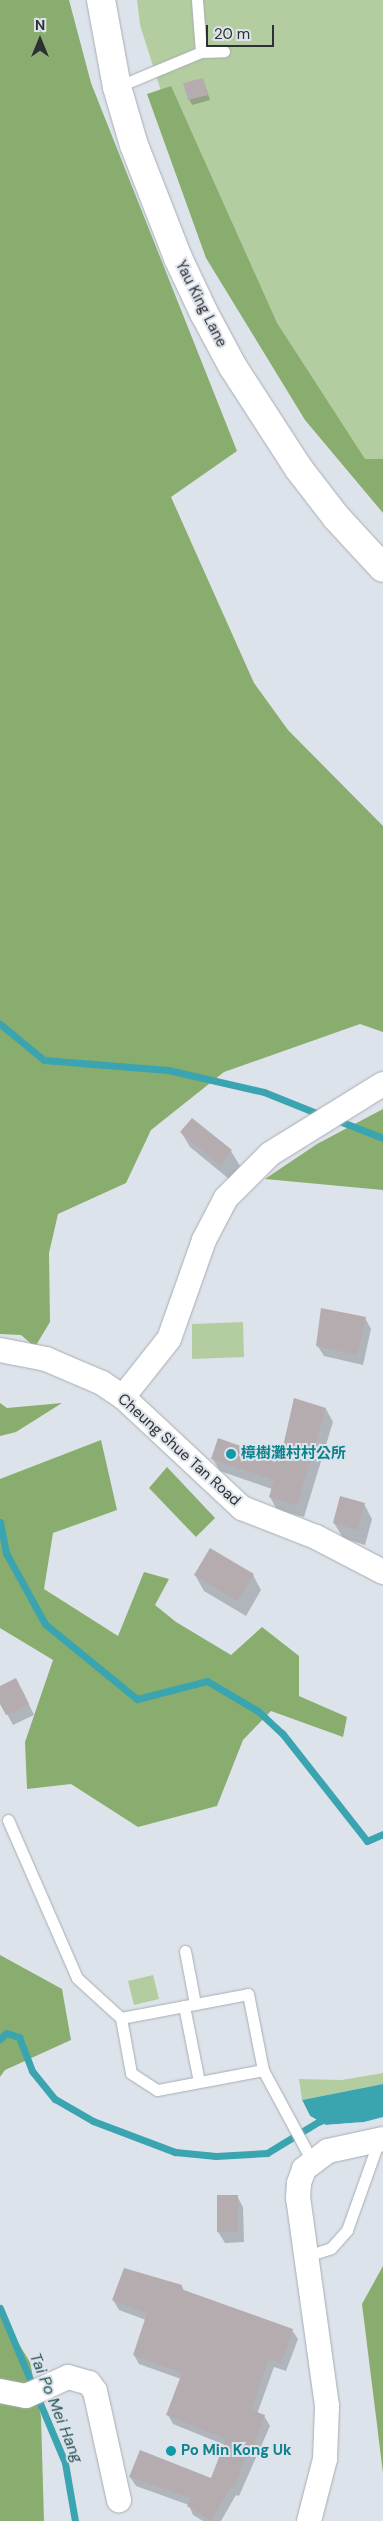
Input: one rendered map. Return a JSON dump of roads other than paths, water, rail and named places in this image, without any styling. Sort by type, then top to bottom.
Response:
[{"type":"street","name":"Yau King Lane","points":[[101,0],[117,87],[164,227],[204,313],[233,367],[299,469],[336,517],[383,568]]},
{"type":"street","points":[[122,1397],[169,1339],[204,1240],[226,1198],[270,1154],[383,1084]]},
{"type":"street","name":"Cheung Shue Tan Road","points":[[0,1350],[46,1359],[78,1370],[122,1397],[242,1508],[259,1517],[316,1537],[383,1572]]},
{"type":"street","points":[[309,2521],[325,2459],[327,2406],[308,2256],[298,2198],[299,2183],[310,2157],[328,2151],[381,2140]]},
{"type":"street","points":[[0,2391],[26,2396],[58,2380],[79,2377],[95,2391],[119,2500]]},
{"type":"lane","points":[[197,0],[201,52]]},
{"type":"lane","points":[[117,87],[201,52],[224,51]]},
{"type":"lane","points":[[8,1820],[77,1978],[121,2018],[131,2073],[157,2090],[263,2070]]},
{"type":"lane","points":[[185,1950],[198,2082]]},
{"type":"lane","points":[[121,2018],[248,1994],[263,2070],[310,2157]]},
{"type":"lane","points":[[308,2256],[330,2248],[347,2230],[381,2140]]},
{"type":"water","points":[[383,2084],[383,2117],[364,2122],[326,2125],[310,2116],[302,2100]]},
{"type":"waterway","points":[[0,1024],[44,1060],[168,1070],[264,1092],[324,1116]]},
{"type":"waterway","points":[[334,1119],[383,1138]]},
{"type":"waterway","points":[[0,1522],[6,1553],[45,1624],[137,1699],[207,1681],[258,1711],[282,1733],[367,1841],[383,1834]]},
{"type":"waterway","name":"Tai Po Mei Hang","points":[[0,2039],[6,2033],[19,2037],[32,2071],[55,2099],[93,2121],[175,2152],[216,2156],[267,2153],[326,2119]]},
{"type":"waterway","name":"Tai Po Mei Hang","points":[[0,2308],[65,2463],[75,2521]]},
{"type":"place","name":"樟樹灘村村公所","points":[[231,1454]]},
{"type":"place","name":"Po Min Kong Uk","points":[[171,2451]]}]
